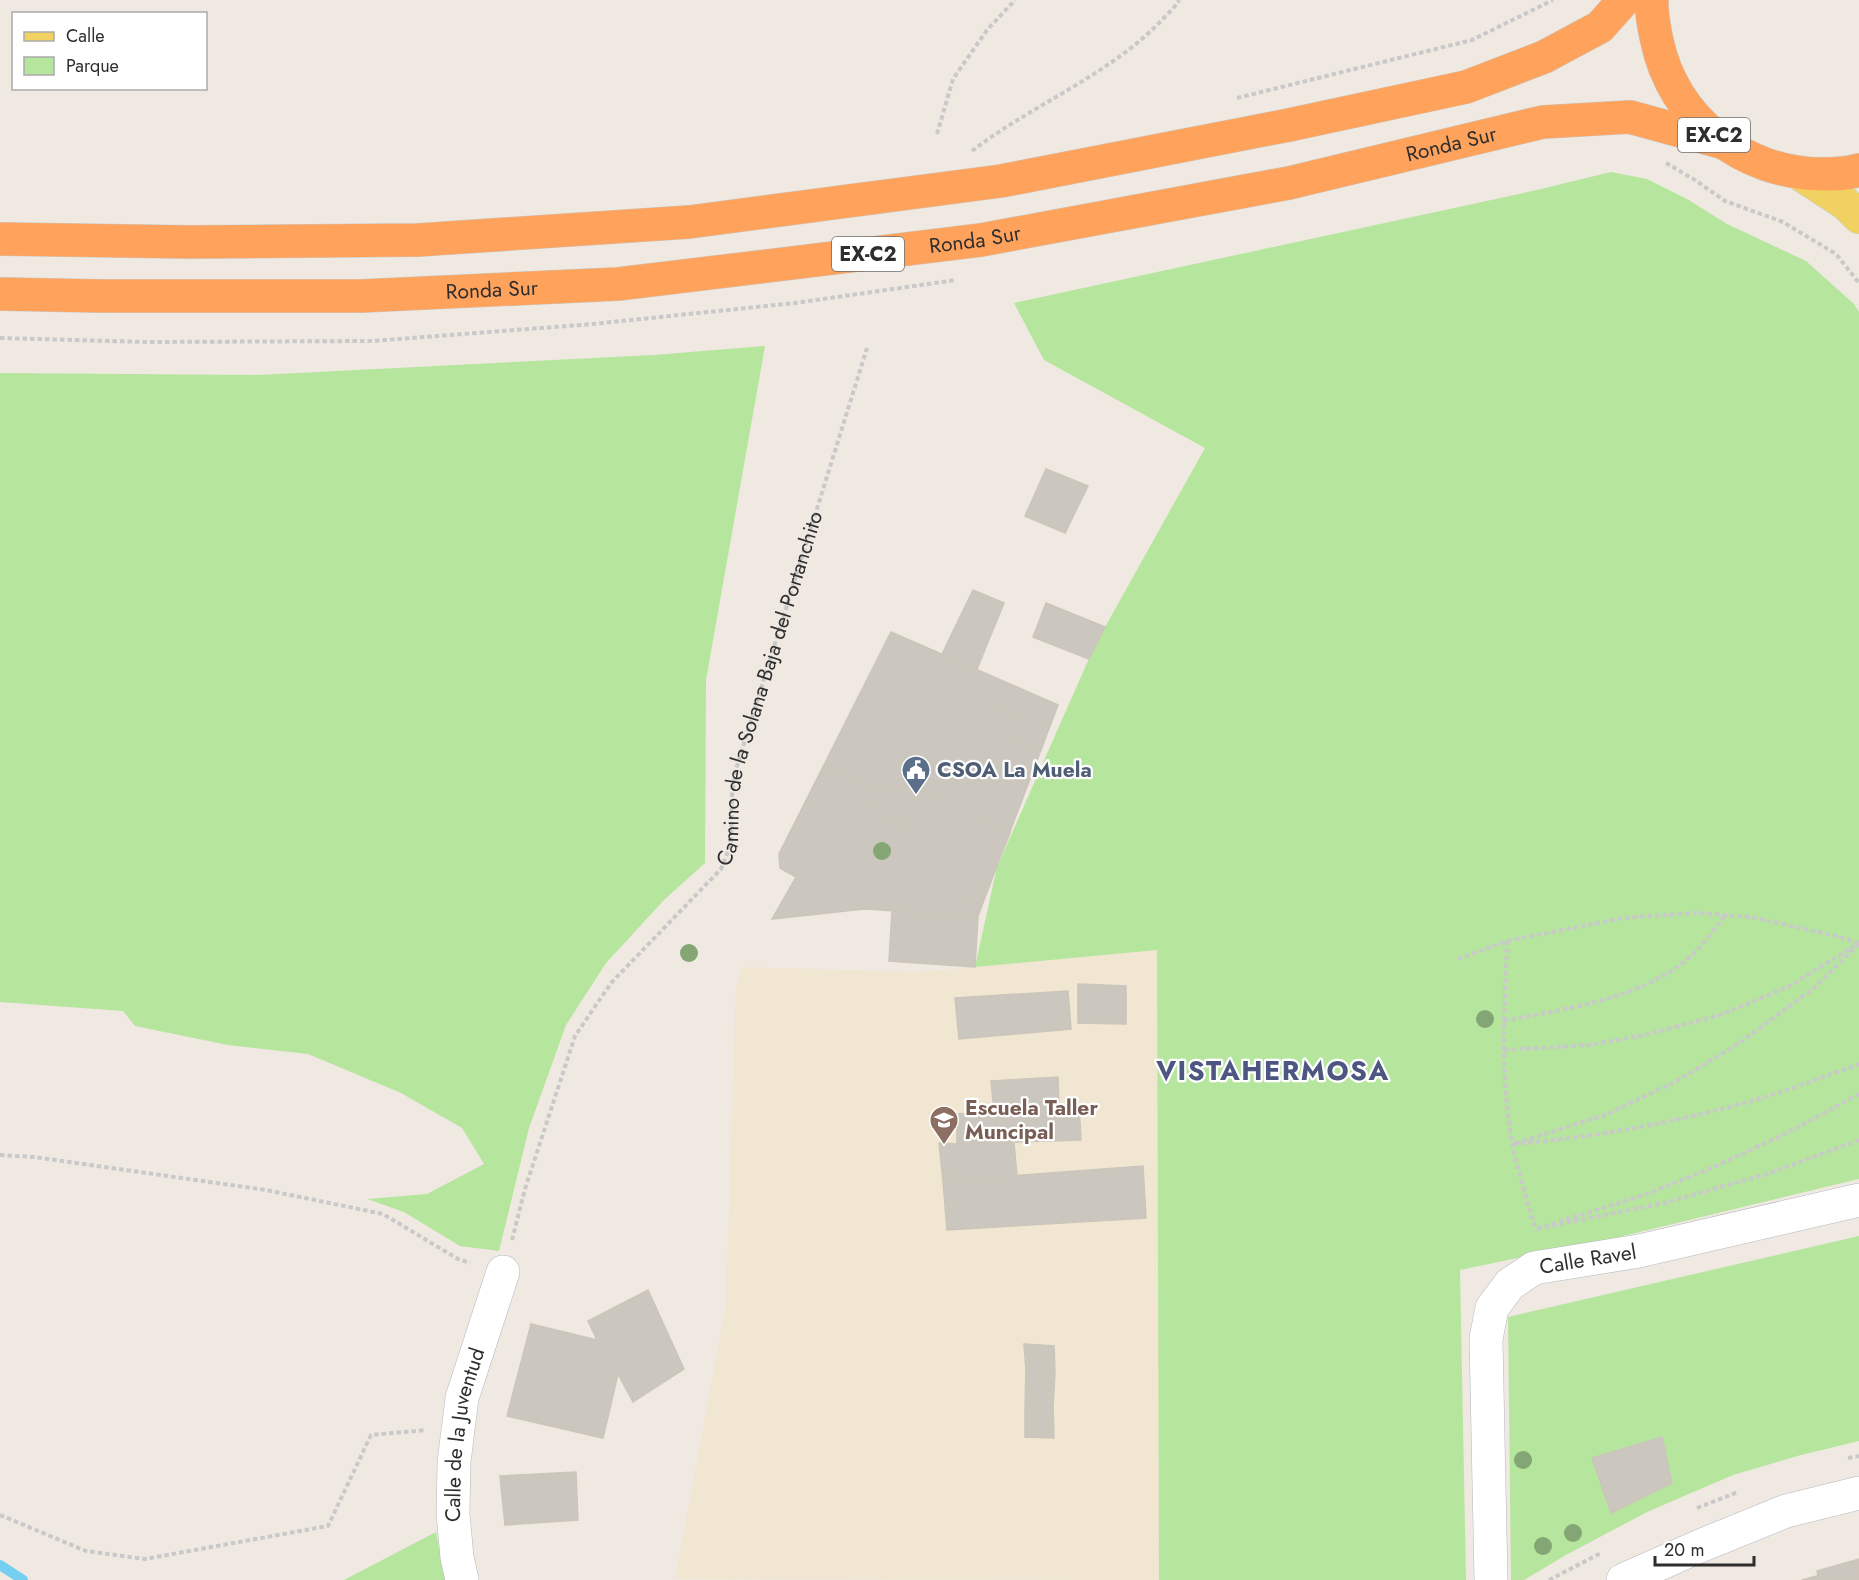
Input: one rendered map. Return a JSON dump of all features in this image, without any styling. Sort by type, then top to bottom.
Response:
[{"type":"highway","points":[[0,239],[190,242],[418,240],[689,222],[1001,181],[1289,125],[1466,87],[1544,57],[1600,27],[1624,0]]},
{"type":"highway","name":"EX-C2","points":[[1652,0],[1651,13],[1661,63],[1685,107],[1721,142],[1758,163],[1800,174],[1846,174],[1859,170]]},
{"type":"highway","name":"Ronda Sur","points":[[0,294],[361,296],[618,284],[981,240],[1289,183],[1543,122],[1630,117],[1721,142]]},
{"type":"main road","points":[[1800,174],[1846,204],[1859,217]]},
{"type":"street","name":"Calle Ravel","points":[[1491,1580],[1486,1339],[1492,1308],[1510,1284],[1534,1268],[1639,1251],[1859,1200]]},
{"type":"street","name":"Calle de la Juventud","points":[[462,1580],[457,1557],[453,1514],[454,1462],[458,1427],[462,1398],[500,1282]]},
{"type":"street","points":[[1623,1580],[1786,1511],[1859,1492]]},
{"type":"path","points":[[937,134],[953,79],[987,30],[1015,0]]},
{"type":"path","points":[[980,151],[969,153],[1001,129],[1061,94],[1142,41],[1179,0]]},
{"type":"path","points":[[1232,99],[1472,40],[1553,0]]},
{"type":"path","name":"Camino de la Solana Baja del Portanchito","points":[[500,1282],[525,1189],[576,1036],[611,983],[721,869],[731,844],[732,795],[736,769],[867,348]]},
{"type":"path","points":[[1458,959],[1507,941],[1623,918],[1696,913],[1751,917],[1859,943]]},
{"type":"path","points":[[1504,1021],[1601,1002],[1657,980],[1695,952],[1726,915]]},
{"type":"path","points":[[1507,941],[1504,1050],[1508,1117],[1538,1239]]},
{"type":"path","points":[[1504,1050],[1588,1045],[1646,1035],[1720,1015],[1790,986],[1859,943]]},
{"type":"path","points":[[1513,1144],[1605,1114],[1675,1082],[1741,1042],[1805,995],[1859,943]]},
{"type":"path","points":[[1513,1144],[1575,1139],[1659,1124],[1736,1106],[1859,1064]]},
{"type":"path","points":[[1536,1229],[1650,1192],[1716,1166],[1787,1133],[1859,1094]]},
{"type":"path","points":[[1536,1229],[1664,1203],[1767,1174],[1859,1140]]},
{"type":"path","points":[[0,1155],[34,1157],[266,1190],[383,1214],[500,1282]]},
{"type":"path","points":[[0,1515],[86,1551],[145,1559],[328,1526],[371,1435],[458,1427]]},
{"type":"shaded area","name":"Escuela Taller Muncipal","points":[[1157,950],[1159,1580],[675,1579],[726,1305],[736,985],[742,967],[919,972]]},
{"type":"green space","points":[[1611,172],[1647,179],[1687,199],[1727,224],[1806,261],[1854,304],[1859,312],[1859,1179],[1615,1238],[1460,1270],[1466,1580],[1159,1580],[1157,950],[975,967],[997,867],[1095,645],[1205,448],[1044,360],[1014,303]]},
{"type":"green space","points":[[765,346],[706,680],[705,863],[664,900],[606,963],[566,1025],[529,1128],[499,1251],[460,1246],[404,1212],[367,1199],[427,1194],[484,1164],[462,1128],[401,1093],[308,1054],[228,1045],[135,1026],[123,1011],[0,1002],[0,373],[258,375],[654,355]]},
{"type":"green space","points":[[1859,1236],[1859,1441],[1733,1475],[1647,1512],[1524,1580],[1511,1580],[1508,1317]]},
{"type":"green space","points":[[436,1532],[445,1580],[344,1580]]},
{"type":"building","points":[[1046,469],[1088,486],[1065,533],[1025,516]]},
{"type":"building","points":[[973,590],[1004,603],[977,669],[942,654]]},
{"type":"building","points":[[1046,603],[1105,627],[1089,659],[1033,637]]},
{"type":"building","name":"CSOA La Muela","points":[[891,632],[1058,705],[978,916],[864,909],[772,919],[796,877],[780,868],[779,854]]},
{"type":"building","points":[[997,707],[1049,728],[1041,750],[991,732]]},
{"type":"building","points":[[825,764],[873,788],[839,860],[792,829]]},
{"type":"building","points":[[887,782],[913,801],[900,825],[872,815]]},
{"type":"building","points":[[918,789],[962,804],[943,843],[900,825]]},
{"type":"building","points":[[983,819],[1010,833],[981,904],[949,894]]},
{"type":"building","points":[[892,911],[978,916],[975,967],[889,961]]},
{"type":"building","points":[[1078,984],[1126,986],[1126,1024],[1078,1023]]},
{"type":"building","points":[[1068,991],[1071,1029],[959,1039],[955,998]]},
{"type":"building","points":[[1058,1077],[1059,1108],[994,1112],[991,1081]]},
{"type":"building","points":[[1079,1107],[1081,1140],[957,1144],[957,1114]]},
{"type":"building","points":[[939,1143],[957,1144],[959,1180],[943,1181]]},
{"type":"building","points":[[1014,1143],[1017,1176],[959,1180],[957,1144]]},
{"type":"building","points":[[1143,1166],[1146,1218],[947,1230],[943,1181]]},
{"type":"building","points":[[648,1290],[684,1369],[633,1402],[618,1374],[603,1438],[507,1416],[531,1324],[597,1340],[588,1321]]},
{"type":"building","points":[[1024,1344],[1054,1346],[1055,1371],[1026,1370]]},
{"type":"building","points":[[1026,1370],[1055,1371],[1053,1407],[1025,1406]]},
{"type":"building","points":[[1025,1406],[1053,1407],[1054,1438],[1025,1437]]},
{"type":"building","points":[[1662,1437],[1672,1483],[1611,1513],[1592,1458]]},
{"type":"building","points":[[576,1472],[578,1520],[505,1525],[500,1476]]},
{"type":"building","points":[[1859,1559],[1859,1580],[1819,1580],[1817,1571]]},
{"type":"building","points":[[1817,1576],[1818,1580],[1802,1580]]},
{"type":"waterway","points":[[0,1565],[23,1580]]},
{"type":"place","name":"CSOA La Muela","points":[[916,796]]},
{"type":"place","name":"Escuela Taller Muncipal","points":[[944,1146]]},
{"type":"district","name":"VISTAHERMOSA","points":[[1273,1071]]}]
